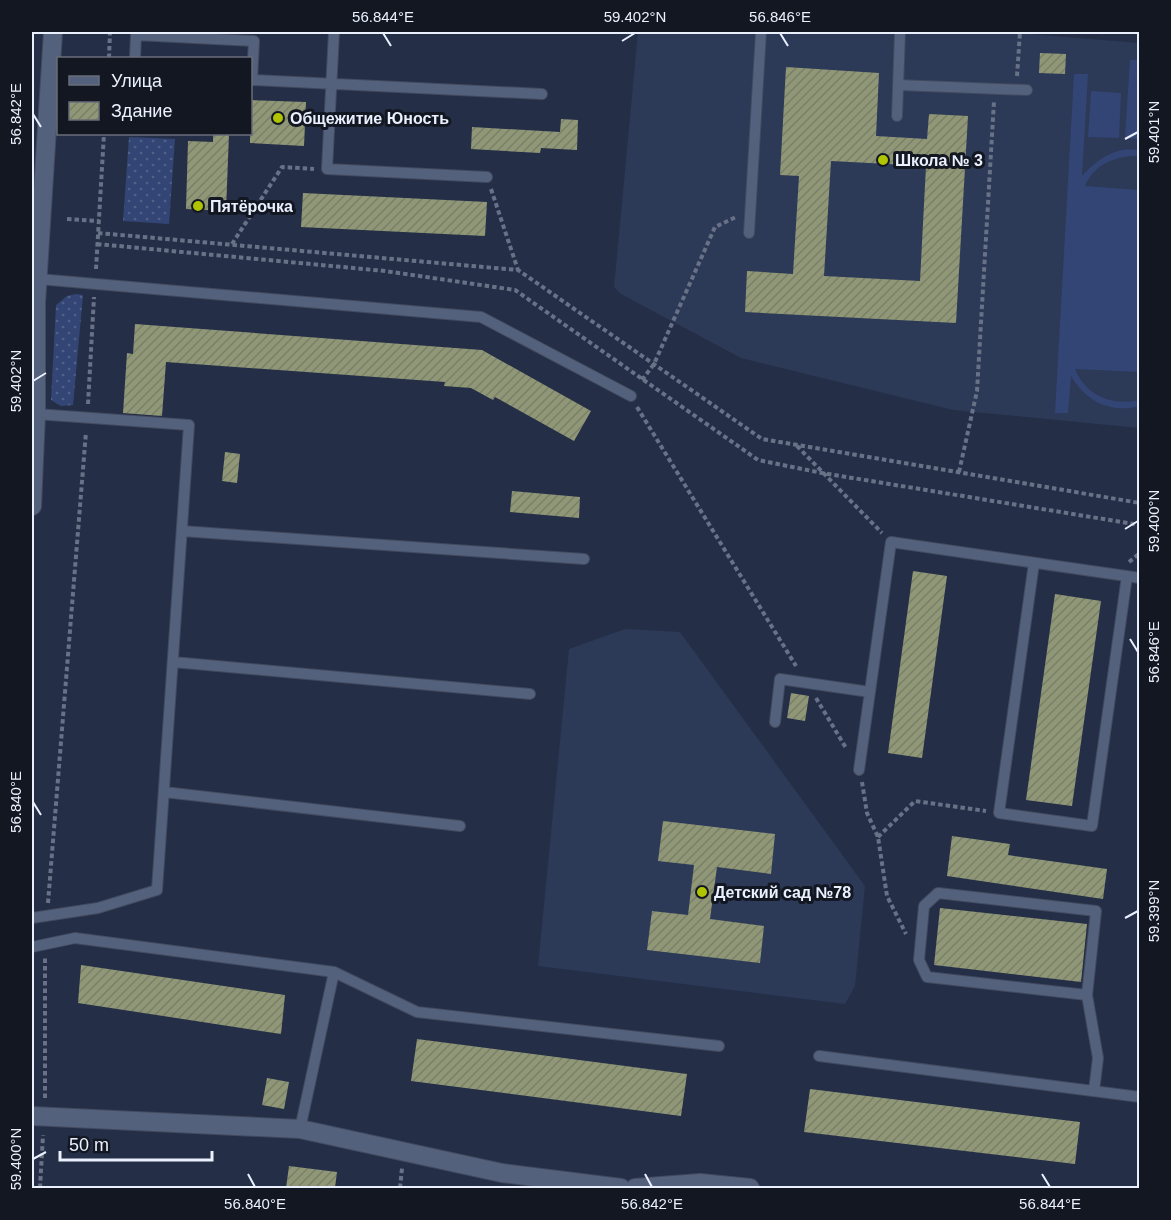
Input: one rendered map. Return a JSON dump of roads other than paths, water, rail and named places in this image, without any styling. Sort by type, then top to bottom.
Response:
[{"type":"street","points":[[32,506],[36,414],[34,303],[38,279],[53,32]]},
{"type":"street","points":[[38,1117],[300,1129],[502,1173],[621,1188]]},
{"type":"street","points":[[635,1188],[673,1187],[700,1183],[750,1188]]},
{"type":"lane","points":[[334,32],[327,169],[487,177]]},
{"type":"lane","points":[[749,233],[761,32]]},
{"type":"lane","points":[[897,116],[900,32]]},
{"type":"lane","points":[[135,57],[136,35],[254,41],[252,80],[542,94]]},
{"type":"lane","points":[[898,85],[1021,89]]},
{"type":"lane","points":[[38,279],[481,317],[631,396]]},
{"type":"lane","points":[[32,918],[98,908],[157,890],[189,425],[36,414]]},
{"type":"lane","points":[[182,531],[584,559]]},
{"type":"lane","points":[[860,770],[891,542],[1140,578]]},
{"type":"lane","points":[[1034,563],[999,813],[1092,826],[1127,576]]},
{"type":"lane","points":[[173,662],[530,694]]},
{"type":"lane","points":[[775,722],[780,679],[870,692]]},
{"type":"lane","points":[[164,792],[460,826]]},
{"type":"lane","points":[[1087,995],[927,977],[919,960],[924,906],[938,893],[1096,911],[1087,995],[1098,1058],[1094,1091]]},
{"type":"lane","points":[[32,947],[75,938],[334,972],[417,1012],[719,1046]]},
{"type":"lane","points":[[300,1129],[334,972]]},
{"type":"lane","points":[[819,1056],[1140,1097]]},
{"type":"place","name":"Общежитие Юность","points":[[278,118]]},
{"type":"place","name":"Школа № 3","points":[[883,160]]},
{"type":"place","name":"Пятёрочка","points":[[198,206]]},
{"type":"place","name":"Детский сад №78","points":[[702,892]]}]
